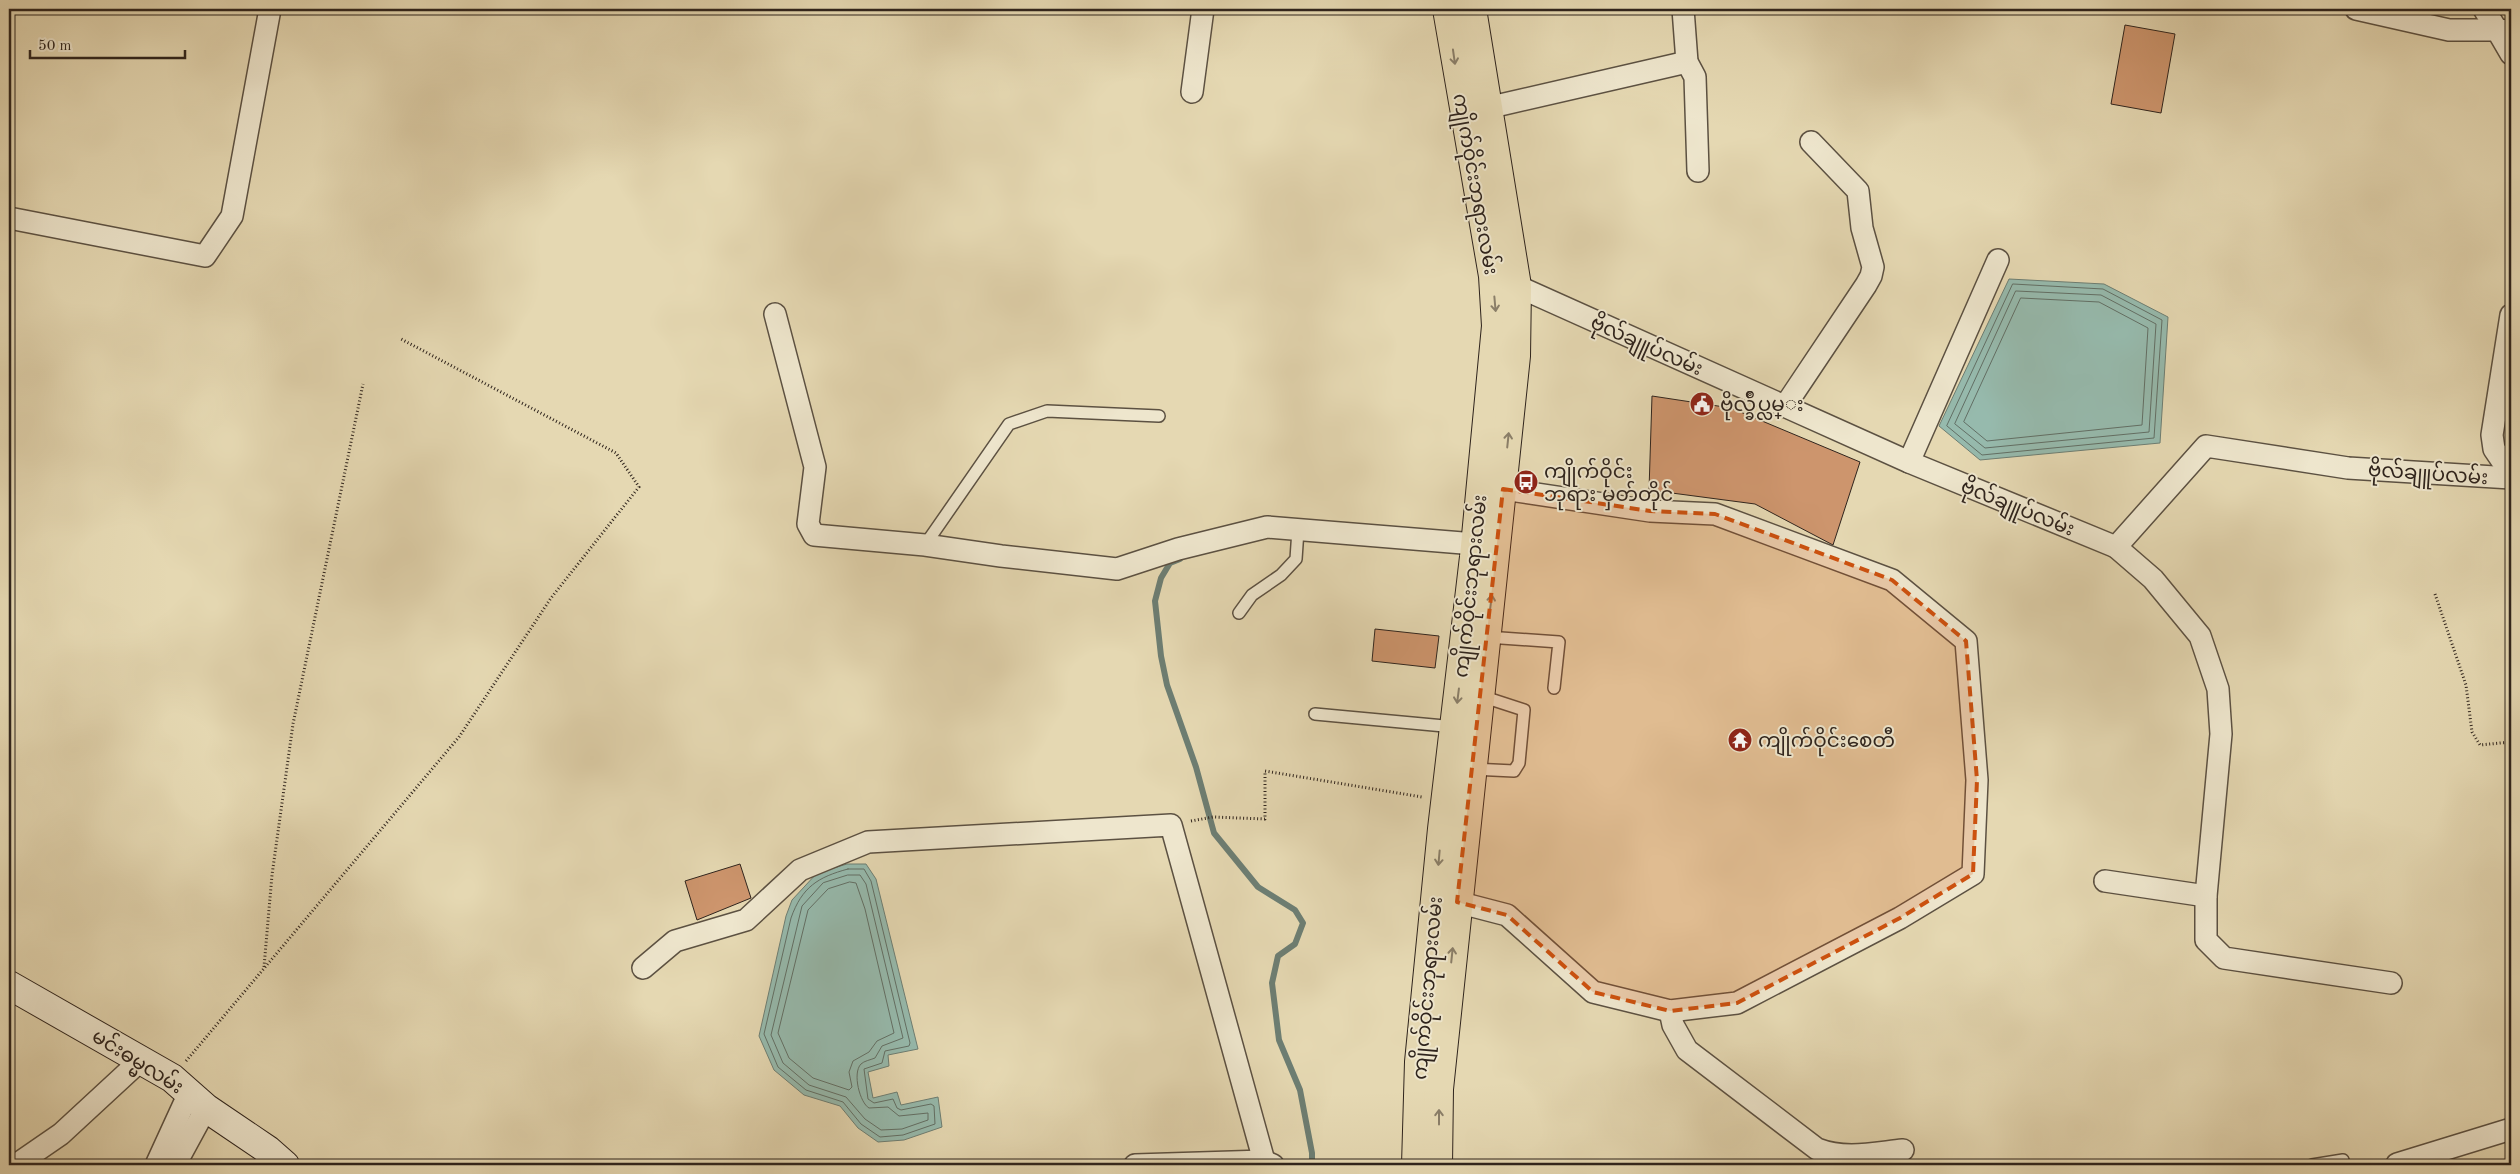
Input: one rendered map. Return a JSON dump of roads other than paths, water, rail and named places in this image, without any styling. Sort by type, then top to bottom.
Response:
[{"type":"main road","name":"ကျိုက်ဝိုင်းဘုရားလမ်း","points":[[1416,1165],[1419,1062],[1445,800],[1465,728],[1480,696],[1516,356],[1517,286],[1475,111],[1447,9]]},
{"type":"main road","name":"ကျိုက်ဝိုင်းဘုရားလမ်း","points":[[1438,1165],[1439,1089],[1472,769],[1465,728],[1475,544],[1496,326],[1475,111],[1472,9]]},
{"type":"main road","name":"မင်းဓမ္မလမ်း","points":[[9,985],[96,1033],[140,1061],[189,1093],[268,1150],[285,1165]]},
{"type":"street","points":[[9,218],[205,256],[232,216],[270,9]]},
{"type":"street","points":[[1192,92],[1203,9]]},
{"type":"street","points":[[1683,9],[1686,62],[1695,77],[1698,171]]},
{"type":"street","points":[[2356,9],[2449,30],[2504,30]]},
{"type":"street","points":[[2484,9],[2504,30],[2511,54]]},
{"type":"street","points":[[1475,111],[1686,62]]},
{"type":"street","points":[[1785,406],[1866,285],[1871,276],[1872,267],[1862,228],[1858,191],[1812,142]]},
{"type":"street","points":[[1909,462],[1998,260]]},
{"type":"street","name":"ဗိုလ်ချူပ်လမ်း","points":[[1517,286],[1909,462],[2116,547],[2206,446],[2348,468],[2511,478]]},
{"type":"street","points":[[775,314],[815,467],[808,524],[811,533],[814,535],[926,545],[1117,569],[1178,549],[1268,527],[1475,544]]},
{"type":"street","points":[[2511,315],[2492,436],[2494,450],[2511,474]]},
{"type":"street","points":[[1457,902],[1508,915],[1593,992],[1670,1010],[1737,1003],[1900,918],[1973,874],[1976,780],[1966,641],[1892,580],[1715,514],[1650,511],[1503,490]]},
{"type":"street","points":[[2116,547],[2153,579],[2200,636],[2218,689],[2221,734],[2206,896],[2206,940],[2224,958],[2392,982]]},
{"type":"street","points":[[643,968],[675,941],[746,920],[800,870],[868,842],[1171,825],[1268,1163],[1135,1165]]},
{"type":"street","points":[[2105,880],[2206,896]]},
{"type":"street","points":[[1670,1010],[1674,1025],[1687,1050],[1817,1148],[1831,1155],[1845,1156],[1903,1150]]},
{"type":"street","points":[[16,1165],[61,1134],[140,1061]]},
{"type":"street","points":[[156,1165],[189,1093]]},
{"type":"street","points":[[175,1165],[189,1093]]},
{"type":"street","points":[[2397,1164],[2511,1129]]},
{"type":"lane","points":[[926,545],[1010,424],[1047,411],[1159,416]]},
{"type":"lane","points":[[1239,612],[1252,595],[1281,575],[1296,559],[1298,530]]},
{"type":"lane","points":[[1487,637],[1559,642],[1554,688]]},
{"type":"lane","points":[[1472,769],[1514,772],[1519,764],[1524,710],[1480,696]]},
{"type":"lane","points":[[1315,714],[1465,728]]},
{"type":"lane","points":[[2312,1165],[2343,1160],[2344,1165]]},
{"type":"water","points":[[2009,279],[2104,284],[2168,317],[2160,443],[1980,460],[1939,426]]},
{"type":"water","points":[[847,864],[866,864],[876,879],[918,1049],[888,1055],[889,1066],[868,1072],[873,1098],[897,1092],[901,1105],[938,1097],[942,1127],[904,1140],[878,1142],[858,1128],[840,1106],[804,1095],[774,1070],[759,1036],[786,916],[792,900],[817,873]]},
{"type":"waterway","points":[[1180,559],[1170,563],[1161,578],[1155,601],[1161,656],[1167,685],[1196,767],[1214,833],[1258,887],[1295,910],[1303,923],[1295,944],[1278,956],[1272,983],[1279,1040],[1300,1090],[1312,1153],[1312,1165]]},
{"type":"place","name":"ဗိုလ္ခ်ဳပ္လမ္း","points":[[1702,404]]},
{"type":"place","name":"ကျိုက်ဝိုင်း ဘုရား မှတ်တိုင်","points":[[1526,482]]},
{"type":"place","name":"ကျိုက်ဝိုင်းစေတီ","points":[[1740,740]]}]
